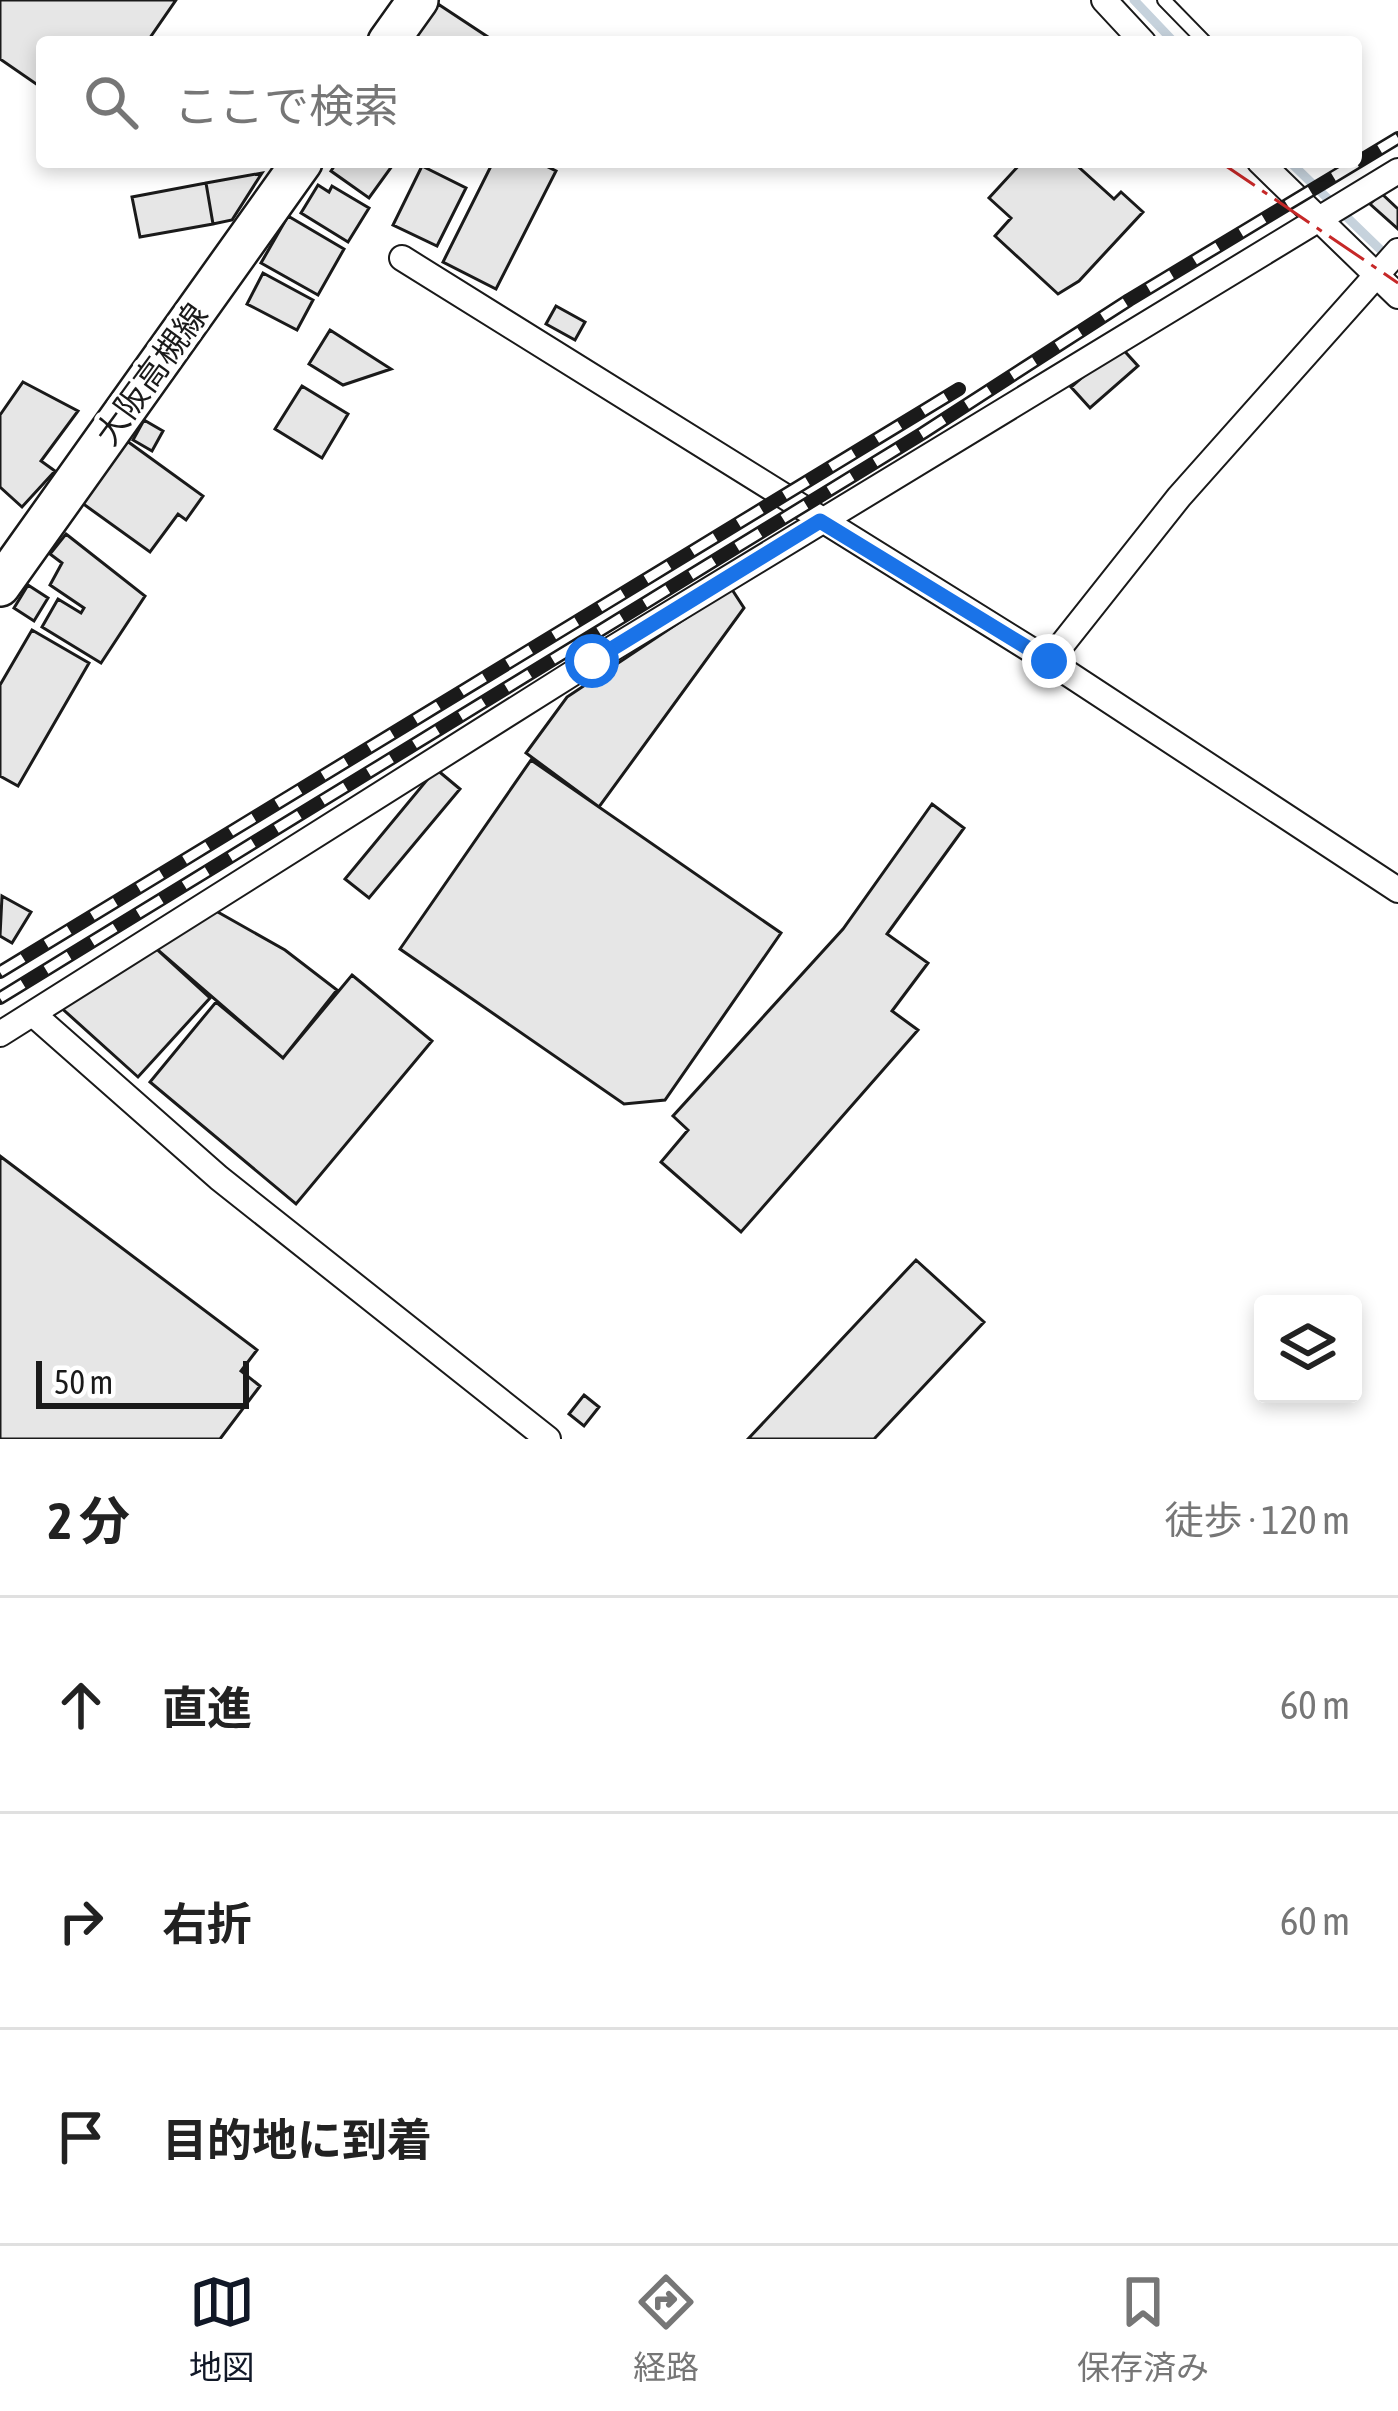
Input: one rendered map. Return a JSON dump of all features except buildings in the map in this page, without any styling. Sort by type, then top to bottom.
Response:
[{"type":"main road","points":[[392,36],[418,0]]},
{"type":"main road","name":"大阪高槻線","points":[[0,586],[298,168]]},
{"type":"street","points":[[1103,0],[1137,36]]},
{"type":"street","points":[[1266,168],[1398,296]]},
{"type":"street","points":[[0,1034],[820,521],[1398,171]]},
{"type":"street","points":[[1049,661],[1179,497],[1398,251]]},
{"type":"street","points":[[402,258],[1049,661],[1398,890]]},
{"type":"street","points":[[33,1014],[219,1178],[548,1439]]},
{"type":"lane","points":[[1164,0],[1199,36]]},
{"type":"waterway","points":[[1134,0],[1168,36]]},
{"type":"waterway","points":[[1296,168],[1390,259]]},
{"type":"railway","points":[[1362,160],[1398,138]]},
{"type":"railway","points":[[0,998],[1348,168]]},
{"type":"railway","points":[[0,972],[959,389]]},
{"type":"power","points":[[1229,168],[1398,283]]},
{"type":"route","points":[[592,661],[820,521],[1049,661]]}]
